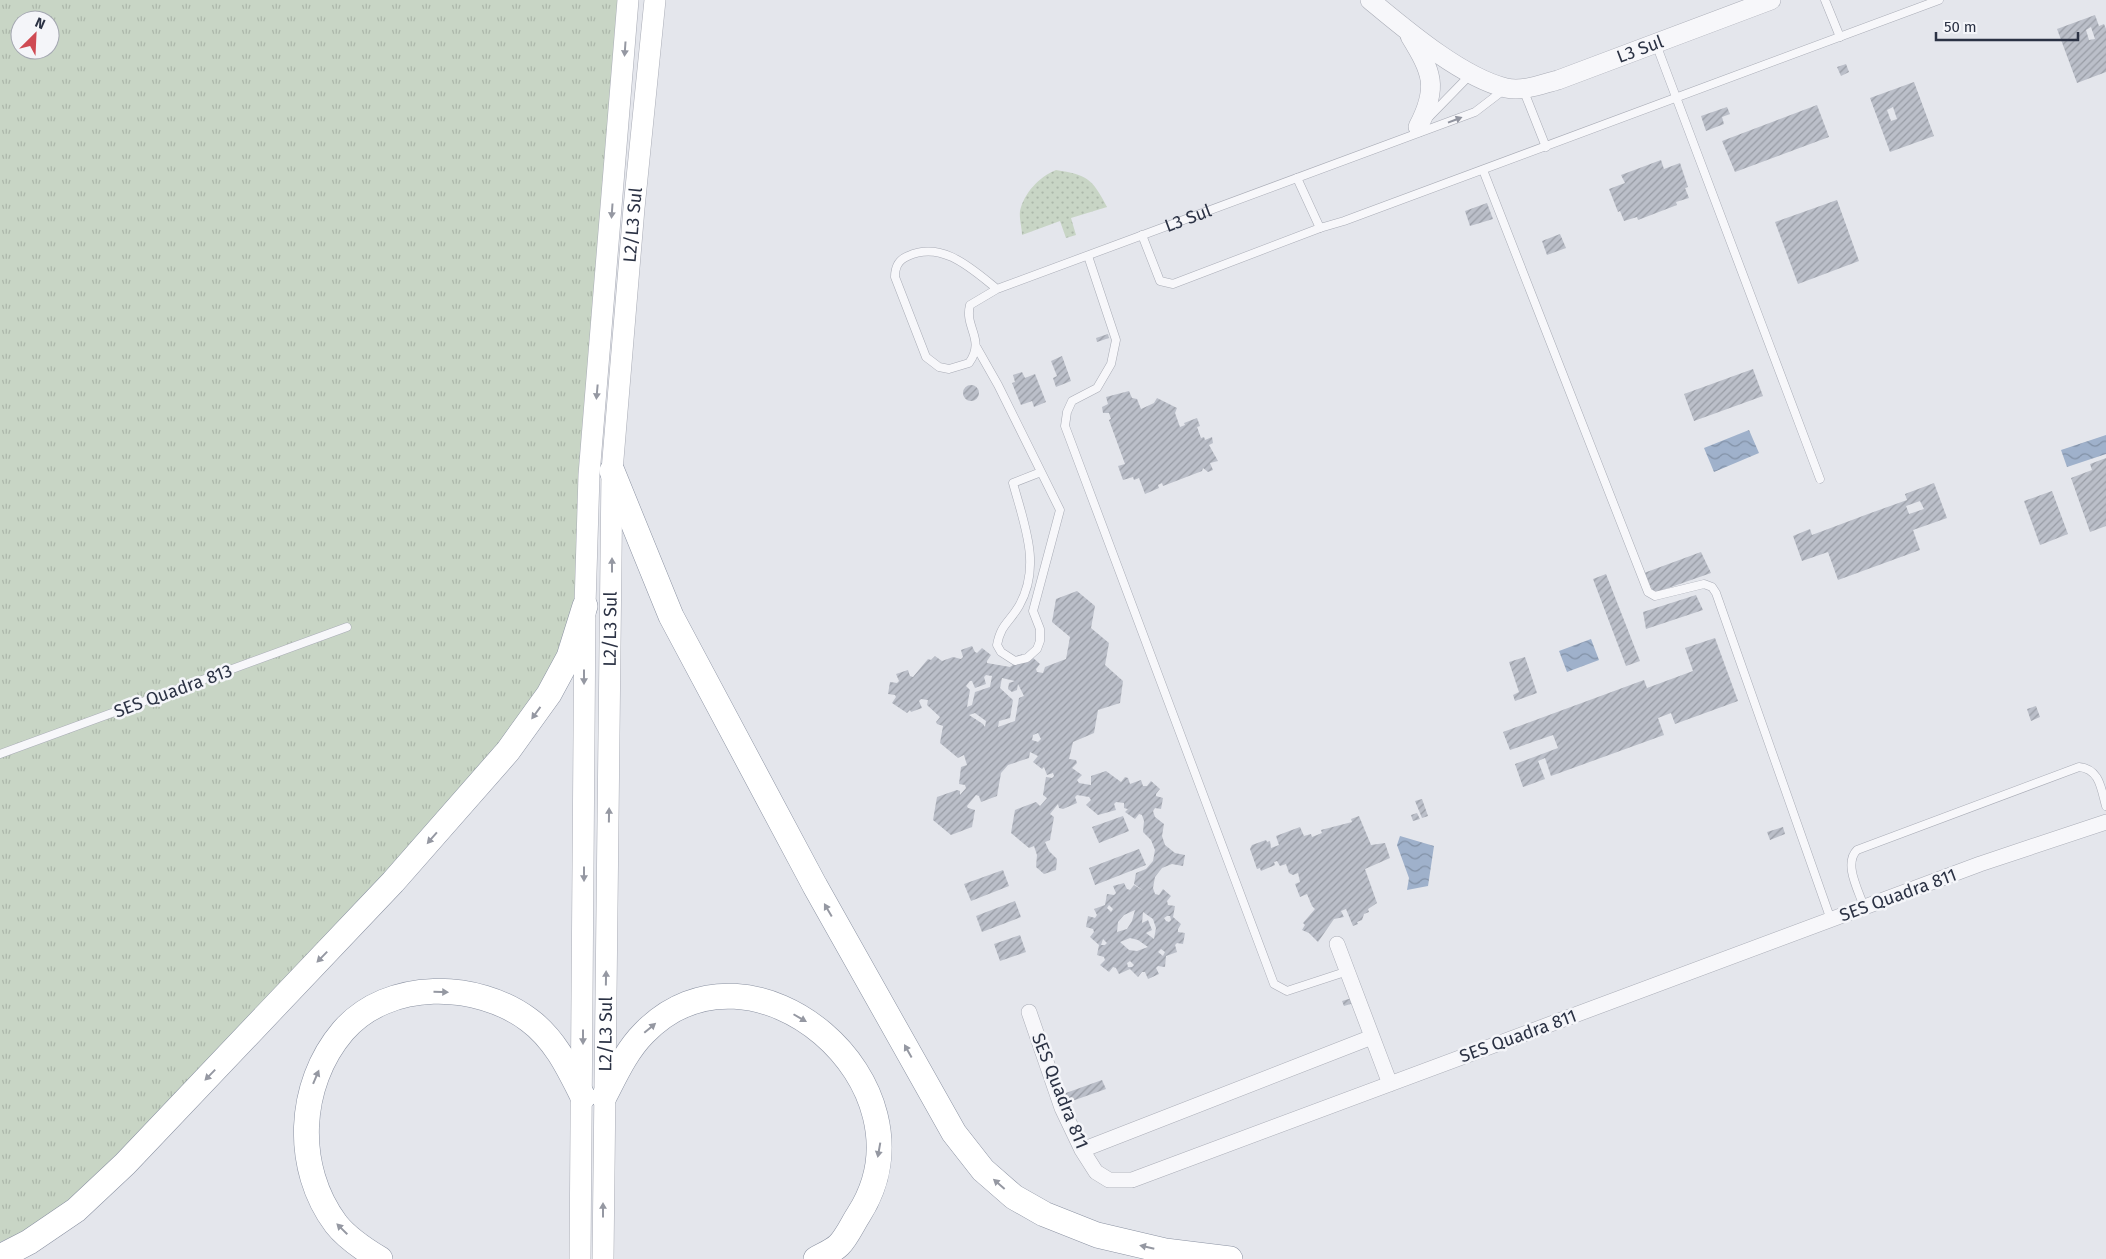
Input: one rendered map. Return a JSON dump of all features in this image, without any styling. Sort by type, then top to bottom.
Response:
[{"type":"highway","points":[[612,471],[672,616],[815,886],[954,1133],[983,1170],[1008,1191],[1044,1214],[1097,1236],[1165,1251],[1230,1259]]},
{"type":"highway","points":[[0,1257],[28,1242],[76,1210],[125,1164],[394,882],[508,751],[549,694],[569,657],[585,606]]},
{"type":"highway","points":[[380,1259],[352,1239],[337,1225],[317,1188],[308,1160],[306,1120],[314,1081],[334,1043],[344,1030],[360,1016],[398,998],[422,992],[444,991],[487,998],[530,1020],[547,1036],[593,1097],[643,1034],[664,1016],[683,1006],[727,996],[753,998],[779,1006],[804,1020],[836,1045],[857,1070],[872,1104],[881,1141],[871,1195],[839,1245],[816,1259]]},
{"type":"main road","name":"L2/L3 Sul","points":[[603,1259],[593,1097],[585,606],[589,475],[628,0]]},
{"type":"main road","name":"L2/L3 Sul","points":[[580,1259],[593,1097],[612,471],[634,208],[656,3]]},
{"type":"street","points":[[1370,0],[1407,30],[1471,74],[1515,88]]},
{"type":"street","name":"L3 Sul","points":[[1515,88],[1558,80],[1771,0]]},
{"type":"street","points":[[1407,30],[1430,72],[1432,82],[1428,104],[1414,132]]},
{"type":"street","name":"SES Quadra 811","points":[[1029,1012],[1062,1108],[1082,1150],[1096,1172],[1109,1180],[1132,1180],[1980,864],[2106,822]]},
{"type":"street","points":[[1337,944],[1390,1084]]},
{"type":"street","points":[[1082,1150],[1372,1037]]},
{"type":"lane","points":[[1825,0],[1840,37]]},
{"type":"lane","points":[[1142,236],[1160,281],[1173,284],[1320,228],[1677,99],[1939,0]]},
{"type":"lane","points":[[1656,42],[1820,479]]},
{"type":"lane","name":"L3 Sul","points":[[1414,132],[1471,74]]},
{"type":"lane","points":[[1515,88],[1546,147]]},
{"type":"lane","name":"L3 Sul","points":[[977,348],[976,338],[969,318],[970,305],[997,289],[1297,178],[1414,132],[1475,112],[1515,88]]},
{"type":"lane","points":[[1483,170],[1648,592],[1655,596],[1704,584],[1712,587],[1716,593],[1831,920]]},
{"type":"lane","points":[[1297,178],[1320,228]]},
{"type":"lane","points":[[977,348],[969,363],[949,369],[931,362],[926,357],[895,278],[896,265],[902,258],[916,252],[948,254],[962,261],[997,289]]},
{"type":"lane","points":[[1088,256],[1116,340],[1111,364],[1096,388],[1072,401],[1067,412],[1065,426],[1274,984],[1287,991],[1348,971]]},
{"type":"lane","points":[[977,348],[998,386],[1041,472],[1060,510],[1033,611],[1040,629],[1040,641],[1037,649],[1027,658],[1015,661],[1001,652],[997,645],[1000,630],[1019,606],[1026,588],[1032,560],[1013,483],[1041,472]]},
{"type":"lane","points":[[1032,560],[1048,557]]},
{"type":"lane","points":[[1019,606],[1033,611]]},
{"type":"lane","name":"SES Quadra 813","points":[[0,754],[347,628]]},
{"type":"lane","points":[[1864,908],[1850,864],[1852,855],[1857,850],[2079,767],[2089,768],[2095,773],[2106,806]]},
{"type":"green space","points":[[0,0],[628,0],[585,605],[549,694],[76,1210],[0,1242]]},
{"type":"green space","points":[[1056,170],[1082,176],[1088,180],[1097,190],[1107,207],[1071,218],[1076,235],[1066,238],[1060,221],[1022,235],[1020,211],[1025,198],[1038,181]]},
{"type":"water","points":[[1749,430],[1759,453],[1714,472],[1704,448]]},
{"type":"water","points":[[2106,435],[2106,454],[2067,467],[2061,450]]},
{"type":"water","points":[[1591,639],[1599,660],[1567,672],[1559,651]]},
{"type":"water","points":[[1400,836],[1434,846],[1428,886],[1407,890],[1409,878],[1397,845]]},
{"type":"building","points":[[2095,15],[2099,26],[2104,24],[2106,29],[2106,72],[2077,83],[2057,29]],"holes":[[[2091,27],[2095,39],[2089,40],[2086,30]]]},
{"type":"building","points":[[1846,64],[1849,72],[1841,76],[1837,67]]},
{"type":"building","points":[[1914,82],[1934,136],[1890,152],[1870,98]],"holes":[[[1893,107],[1897,119],[1891,121],[1887,110]]]},
{"type":"building","points":[[1817,105],[1829,137],[1735,172],[1722,141]]},
{"type":"building","points":[[1727,107],[1730,114],[1722,117],[1724,124],[1706,131],[1701,116]]},
{"type":"building","points":[[1661,160],[1664,169],[1680,163],[1688,187],[1685,188],[1689,198],[1676,202],[1677,205],[1638,220],[1637,217],[1624,221],[1620,211],[1618,212],[1609,189],[1625,183],[1621,175]]},
{"type":"building","points":[[1837,200],[1859,261],[1798,284],[1775,222]]},
{"type":"building","points":[[1487,203],[1493,219],[1470,226],[1465,211]]},
{"type":"building","points":[[1560,234],[1566,248],[1547,255],[1542,241]]},
{"type":"building","points":[[1108,334],[1109,338],[1097,342],[1096,338]]},
{"type":"building","points":[[1062,356],[1071,381],[1056,387],[1053,378],[1057,376],[1051,361]]},
{"type":"building","points":[[1753,369],[1763,396],[1694,421],[1684,394]]},
{"type":"building","points":[[1022,372],[1025,378],[1035,374],[1046,402],[1034,407],[1032,401],[1021,405],[1012,383],[1015,382],[1013,375]]},
{"type":"building","points":[[971,385],[979,393],[971,401],[963,393]]},
{"type":"building","points":[[1129,391],[1132,398],[1137,399],[1141,409],[1154,403],[1157,398],[1177,408],[1175,413],[1180,427],[1185,425],[1184,423],[1197,418],[1200,426],[1197,427],[1201,438],[1204,437],[1205,440],[1212,437],[1213,443],[1209,445],[1218,461],[1210,463],[1213,470],[1208,472],[1203,468],[1202,471],[1163,486],[1162,483],[1158,485],[1159,488],[1145,494],[1139,478],[1134,480],[1133,477],[1123,480],[1118,466],[1125,464],[1109,420],[1111,419],[1109,413],[1103,413],[1102,407],[1108,404],[1106,397]]},
{"type":"building","points":[[2106,458],[2106,526],[2090,532],[2071,478],[2092,470],[2090,464]]},
{"type":"building","points":[[1934,483],[1947,518],[1913,530],[1920,550],[1838,580],[1828,552],[1802,561],[1793,536],[1810,529],[1812,535],[1907,500],[1905,494]],"holes":[[[1920,501],[1924,509],[1909,514],[1906,506]]]},
{"type":"building","points":[[2052,491],[2068,534],[2040,545],[2024,501]]},
{"type":"building","points":[[1701,552],[1711,573],[1654,593],[1644,573]]},
{"type":"building","points":[[1606,574],[1640,661],[1626,666],[1593,579]]},
{"type":"building","points":[[1077,591],[1095,606],[1091,628],[1109,643],[1105,665],[1123,681],[1120,703],[1098,710],[1094,733],[1073,742],[1069,759],[1076,760],[1077,763],[1072,768],[1082,775],[1077,780],[1079,783],[1091,785],[1091,776],[1106,771],[1121,782],[1125,777],[1128,778],[1130,784],[1141,780],[1143,786],[1147,786],[1151,781],[1160,789],[1156,796],[1163,798],[1161,809],[1155,808],[1153,811],[1155,817],[1164,824],[1162,836],[1165,845],[1175,853],[1185,855],[1183,866],[1172,864],[1162,868],[1155,877],[1153,888],[1155,894],[1159,895],[1163,889],[1171,896],[1167,901],[1168,905],[1175,906],[1173,917],[1181,924],[1178,932],[1185,933],[1183,944],[1177,943],[1175,945],[1177,952],[1166,956],[1165,967],[1158,966],[1156,968],[1159,974],[1148,979],[1145,972],[1142,972],[1138,977],[1130,969],[1119,974],[1116,968],[1113,967],[1109,972],[1100,965],[1105,960],[1104,957],[1097,955],[1099,945],[1090,937],[1094,932],[1093,929],[1086,927],[1088,916],[1095,918],[1097,915],[1094,909],[1105,905],[1107,894],[1114,895],[1116,893],[1113,886],[1124,883],[1127,889],[1130,890],[1134,885],[1144,891],[1134,884],[1136,873],[1146,869],[1153,861],[1155,850],[1151,840],[1143,832],[1144,821],[1142,815],[1139,814],[1135,819],[1125,812],[1128,809],[1124,808],[1124,803],[1116,802],[1114,804],[1116,810],[1098,815],[1086,805],[1091,800],[1089,797],[1077,795],[1075,797],[1077,803],[1063,809],[1059,808],[1058,804],[1050,814],[1054,817],[1050,840],[1045,842],[1049,851],[1057,859],[1056,870],[1044,874],[1036,867],[1037,855],[1034,846],[1029,848],[1011,833],[1015,810],[1036,802],[1040,806],[1047,798],[1043,795],[1046,777],[1052,778],[1054,776],[1053,773],[1047,775],[1044,767],[1042,769],[1033,762],[1038,756],[1030,752],[1029,758],[1008,765],[1001,773],[997,796],[981,802],[979,796],[976,795],[967,806],[975,810],[972,827],[951,835],[933,820],[937,797],[957,790],[960,791],[960,795],[966,788],[965,785],[959,784],[961,767],[967,765],[964,755],[958,758],[940,743],[943,726],[937,724],[936,722],[940,717],[927,705],[928,700],[921,699],[919,701],[922,708],[911,712],[910,710],[907,713],[892,703],[896,697],[895,695],[888,694],[890,682],[897,683],[899,681],[896,674],[908,670],[910,676],[913,677],[928,659],[931,660],[935,656],[942,661],[953,657],[961,659],[963,657],[961,650],[972,646],[977,653],[982,648],[991,655],[987,663],[1010,667],[1013,665],[1010,659],[1022,654],[1024,660],[1031,656],[1040,664],[1036,669],[1037,672],[1043,673],[1045,667],[1066,659],[1070,637],[1052,622],[1056,599]],"holes":[[[986,675],[992,676],[990,687],[975,692],[972,705],[967,707],[970,690],[966,686],[970,681],[972,681],[975,688],[986,684],[984,677]],[[1002,678],[1015,681],[1009,683],[1008,689],[1012,692],[1017,690],[1018,684],[1024,696],[1019,698],[1015,721],[998,727],[999,721],[1010,718],[1013,700],[1000,688]],[[975,713],[986,721],[985,727],[983,724],[969,715]],[[1038,733],[1041,739],[1038,742],[1032,740],[1033,735]],[[1109,905],[1113,909],[1111,912],[1107,908]],[[1135,910],[1132,921],[1127,929],[1117,932],[1118,922],[1124,915]],[[1143,912],[1153,919],[1156,928],[1154,939],[1146,933],[1152,930],[1148,920],[1142,923]],[[1170,916],[1171,920],[1169,922],[1164,918]],[[1130,938],[1138,940],[1148,947],[1137,951],[1129,950],[1120,942]],[[1103,939],[1107,943],[1105,945],[1101,945]],[[1161,949],[1165,952],[1163,956],[1158,952]],[[1130,961],[1134,965],[1128,967],[1127,963]]]},
{"type":"building","points":[[1696,595],[1703,610],[1646,629],[1643,612]]},
{"type":"building","points":[[1715,638],[1738,701],[1675,724],[1671,713],[1658,718],[1664,735],[1551,776],[1545,758],[1538,761],[1545,779],[1523,787],[1515,764],[1558,748],[1553,735],[1510,750],[1503,732],[1644,680],[1647,688],[1693,671],[1685,648]]},
{"type":"building","points":[[1525,657],[1537,693],[1515,701],[1513,695],[1519,692],[1509,662]]},
{"type":"building","points":[[2036,706],[2040,717],[2031,721],[2027,709]]},
{"type":"building","points":[[1422,799],[1428,816],[1422,818],[1415,801]]},
{"type":"building","points":[[1417,813],[1420,819],[1413,821],[1411,815]]},
{"type":"building","points":[[1123,816],[1129,831],[1099,843],[1092,827]]},
{"type":"building","points":[[1359,816],[1371,845],[1385,843],[1390,858],[1365,869],[1377,903],[1368,909],[1369,912],[1364,914],[1362,920],[1357,922],[1358,924],[1353,926],[1346,909],[1341,911],[1344,917],[1334,919],[1318,942],[1309,933],[1302,930],[1305,925],[1303,923],[1315,909],[1307,894],[1300,897],[1295,884],[1300,882],[1298,873],[1293,875],[1289,873],[1286,864],[1280,866],[1277,861],[1274,862],[1275,865],[1261,871],[1260,868],[1257,869],[1250,849],[1252,845],[1266,840],[1267,842],[1270,841],[1271,848],[1279,845],[1276,836],[1300,827],[1304,836],[1311,834],[1312,837],[1322,833],[1321,830],[1352,822],[1351,819]]},
{"type":"building","points":[[1783,827],[1785,834],[1770,840],[1767,832]]},
{"type":"building","points":[[1139,849],[1146,865],[1095,885],[1089,868]]},
{"type":"building","points":[[1003,870],[1009,886],[971,901],[964,884]]},
{"type":"building","points":[[1015,901],[1021,917],[982,932],[976,916]]},
{"type":"building","points":[[1020,935],[1026,952],[1000,961],[994,944]]},
{"type":"building","points":[[1352,998],[1354,1003],[1344,1006],[1342,1001]]},
{"type":"building","points":[[1102,1080],[1106,1089],[1055,1107],[1052,1098]]}]
